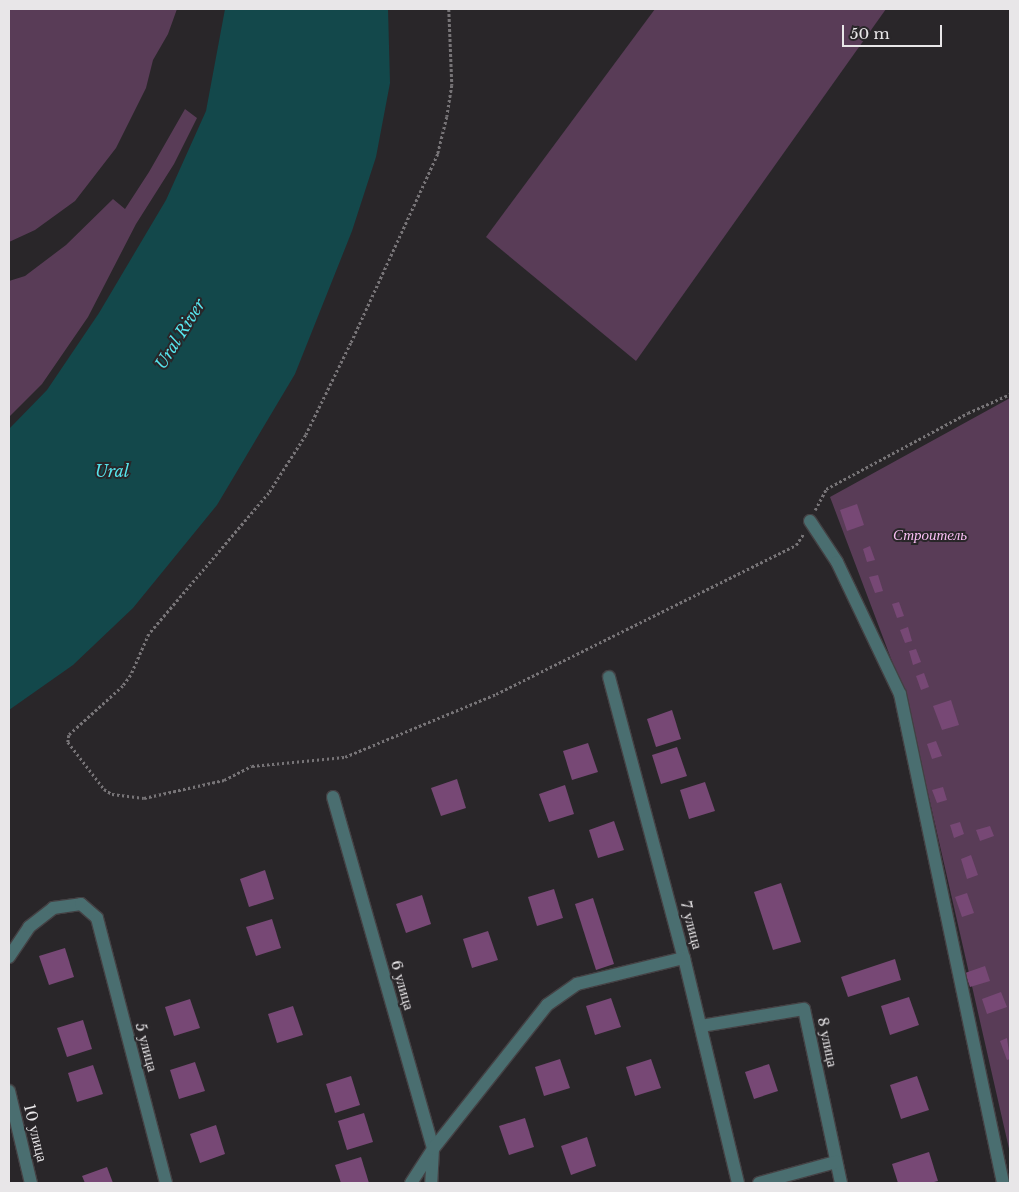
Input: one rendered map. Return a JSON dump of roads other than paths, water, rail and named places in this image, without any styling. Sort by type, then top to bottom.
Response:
[{"type":"street","points":[[810,521],[837,562],[900,694],[1002,1183]]},
{"type":"street","name":"7 улица","points":[[609,677],[684,958],[738,1183]]},
{"type":"street","name":"6 улица","points":[[333,797],[433,1149],[431,1183]]},
{"type":"street","name":"5 улица","points":[[9,957],[29,927],[53,908],[81,904],[97,918],[166,1183]]},
{"type":"street","points":[[411,1183],[433,1149],[547,1005],[577,984],[684,958]]},
{"type":"street","name":"8 улица","points":[[701,1026],[804,1009],[841,1183]]},
{"type":"street","name":"10 улица","points":[[9,1091],[31,1183]]},
{"type":"street","points":[[759,1183],[836,1162]]},
{"type":"water","name":"Ural","points":[[225,9],[388,9],[390,83],[376,157],[352,231],[295,374],[217,505],[133,608],[73,665],[9,710],[9,429],[47,390],[99,313],[166,200],[206,111]]},
{"type":"water label","name":"Ural River","points":[[180,334]]},
{"type":"park label","name":"Строитель","points":[[930,535]]}]
